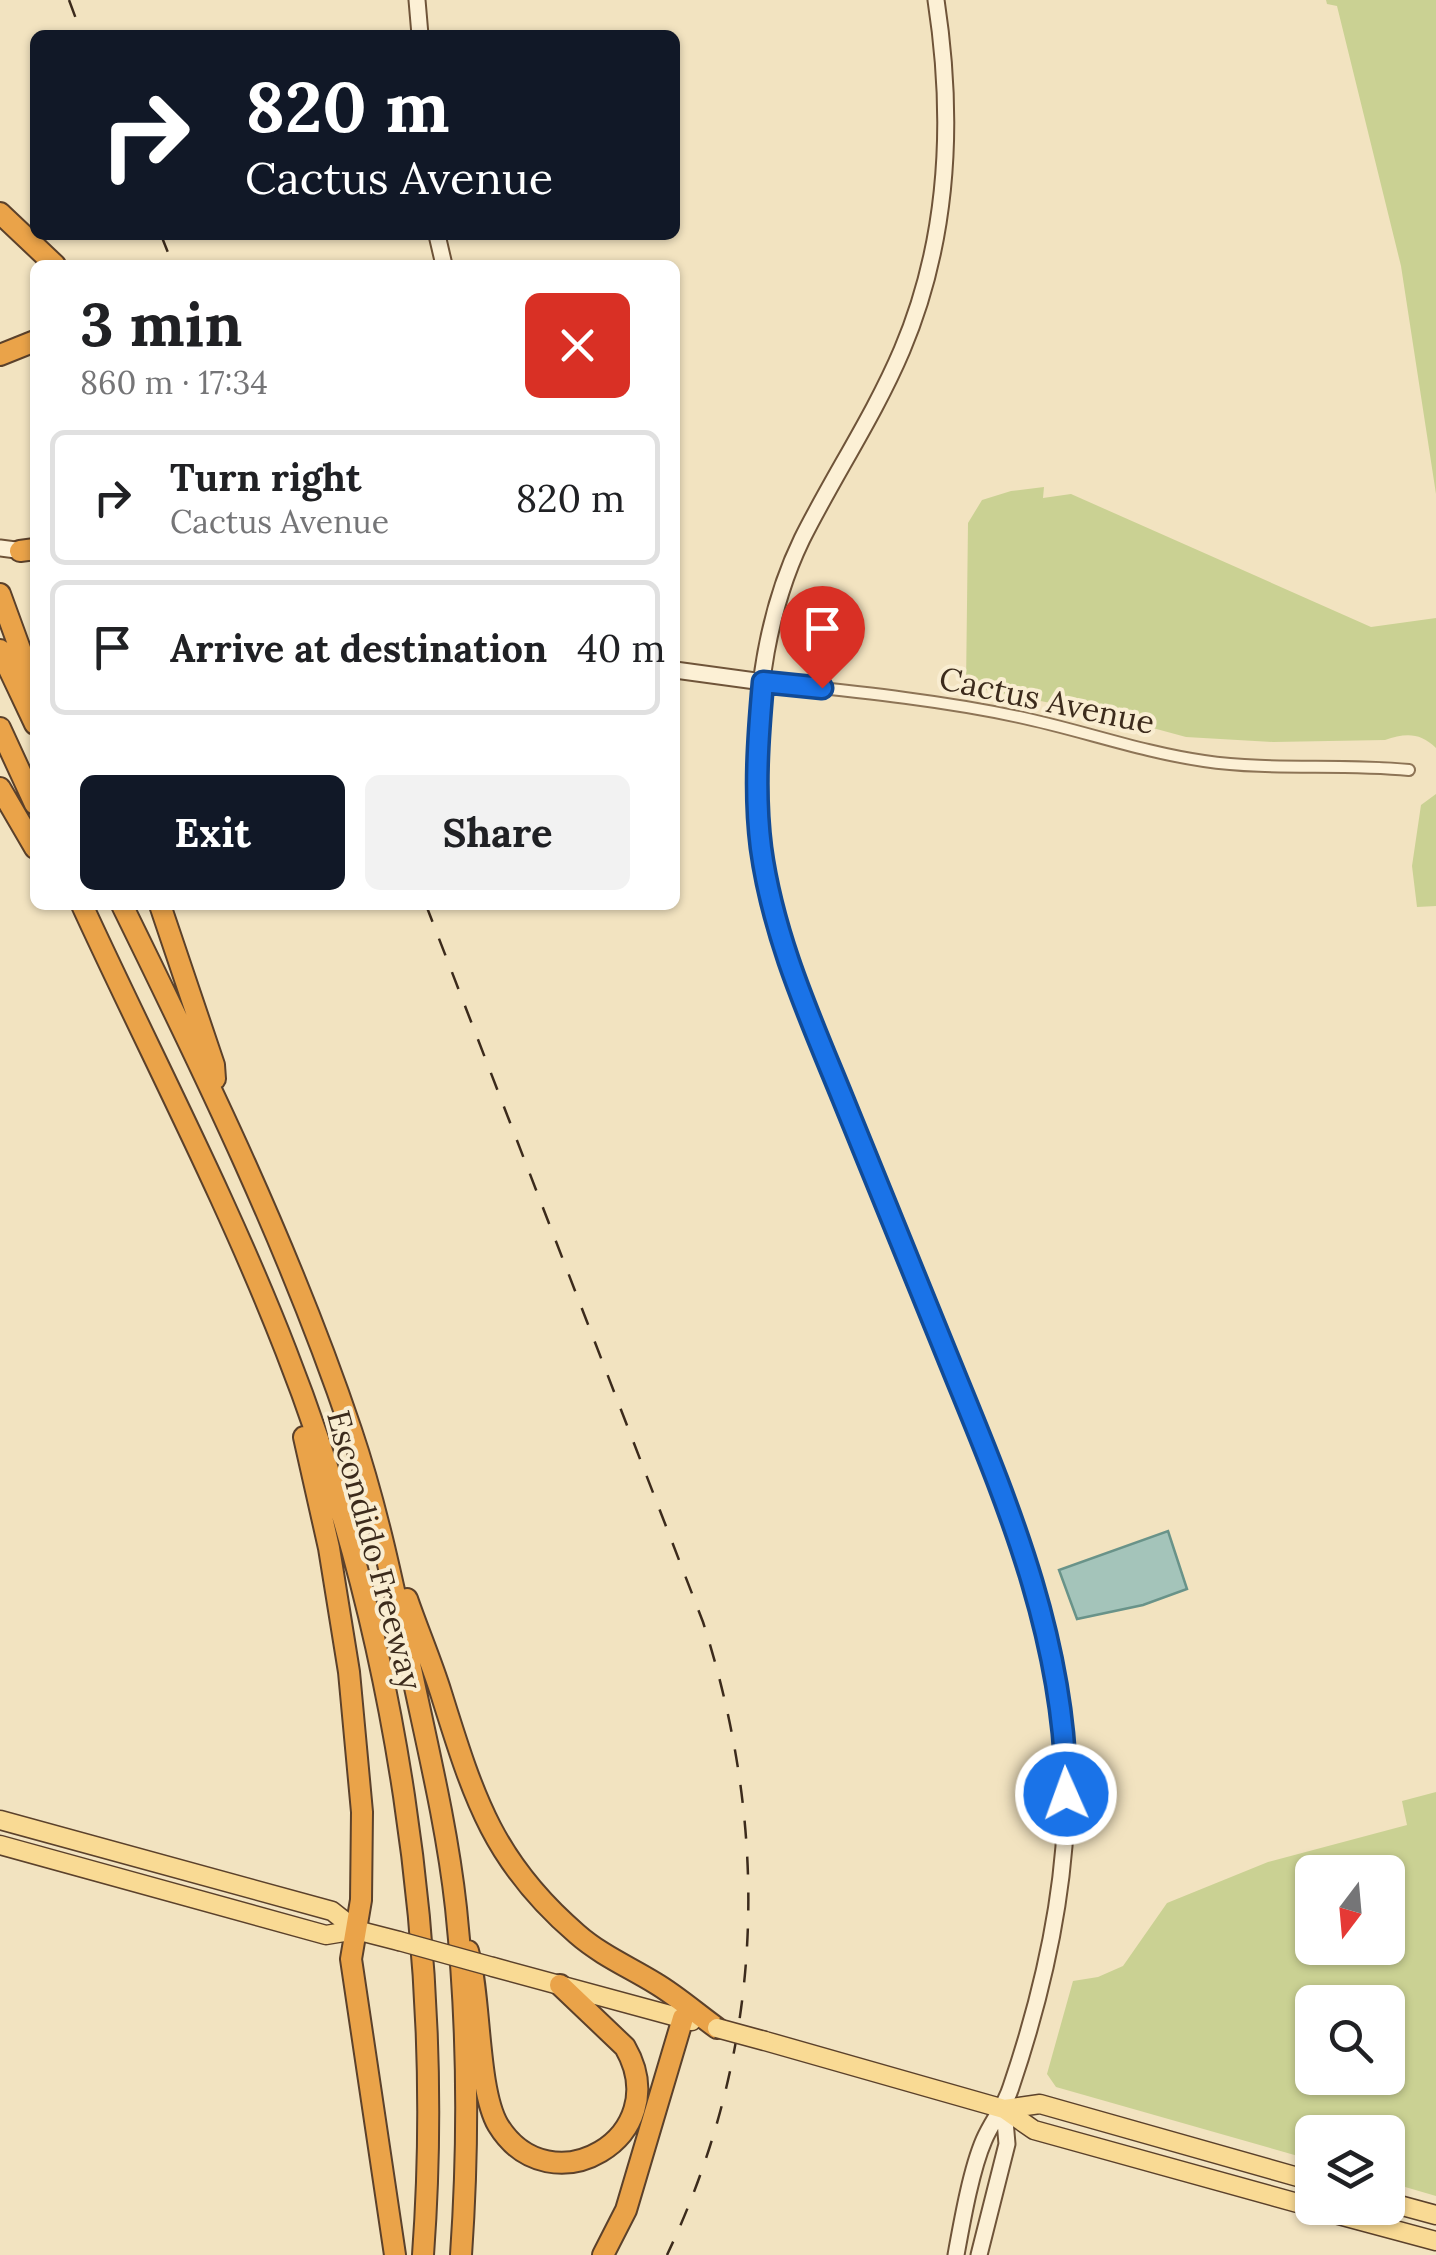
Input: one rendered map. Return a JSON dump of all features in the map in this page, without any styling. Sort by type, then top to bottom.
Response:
[{"type":"highway","points":[[0,213],[49,260]]},
{"type":"highway","points":[[0,355],[30,343]]},
{"type":"highway","points":[[0,594],[30,676]]},
{"type":"highway","points":[[0,650],[30,713]]},
{"type":"highway","points":[[0,728],[30,793]]},
{"type":"highway","points":[[0,788],[30,839]]},
{"type":"highway","points":[[71,910],[134,1019]]},
{"type":"highway","name":"Escondido Freeway","points":[[84,910],[286,1350],[319,1442],[370,1624],[406,1807],[428,2024],[428,2191],[423,2255]]},
{"type":"highway","name":"Escondido Freeway","points":[[124,910],[216,1101],[307,1309],[352,1431],[380,1522],[440,1802],[456,1908],[464,2022],[466,2187],[461,2255]]},
{"type":"highway","points":[[162,910],[214,1065],[216,1101]]},
{"type":"highway","points":[[232,1227],[304,1436],[329,1548],[349,1672],[362,1812],[361,1900],[351,1959],[395,2255]]},
{"type":"highway","points":[[380,1522],[472,1794],[495,1838],[545,1904],[580,1936],[717,2028]]},
{"type":"highway","points":[[456,1908],[475,1975],[492,2112],[508,2138],[521,2150],[555,2162],[577,2161],[610,2147],[629,2124],[638,2085],[626,2047],[560,1985]]},
{"type":"highway","points":[[603,2255],[626,2210],[674,2016]]},
{"type":"main road","points":[[418,0],[420,30]]},
{"type":"main road","points":[[936,0],[946,97],[946,158],[938,228],[904,346],[799,546],[772,629],[756,763],[766,881],[794,978],[1000,1486],[1034,1581],[1058,1682],[1066,1770],[1060,1892],[1004,2109],[984,2139],[956,2255]]},
{"type":"main road","name":"Cactus Avenue","points":[[680,671],[763,682]]},
{"type":"main road","points":[[0,1820],[332,1911],[356,1930],[1004,2109],[1034,2130],[1295,2202]]},
{"type":"main road","points":[[0,1845],[326,1936],[356,1930]]},
{"type":"main road","points":[[1004,2109],[1040,2104],[1295,2176]]},
{"type":"main road","points":[[979,2255],[1007,2144],[1004,2109]]},
{"type":"main road","points":[[1405,2207],[1436,2215]]},
{"type":"main road","points":[[1376,2225],[1436,2242]]},
{"type":"street","name":"Cactus Avenue","points":[[763,682],[1014,716],[1210,762],[1408,770]]},
{"type":"green space","points":[[1326,0],[1436,0],[1436,494],[1401,266],[1337,6],[1327,4]]},
{"type":"green space","points":[[1044,487],[1043,498],[1071,494],[1371,627],[1436,618],[1436,748],[1412,735],[1385,740],[1273,742],[1186,737],[1090,711],[966,686],[968,523],[982,500]]},
{"type":"green space","points":[[1436,794],[1436,906],[1417,907],[1412,866],[1421,805]]},
{"type":"green space","points":[[1436,1792],[1436,2196],[1405,2187],[1405,2115],[1295,2115],[1295,2155],[1056,2087],[1047,2074],[1073,1981],[1098,1977],[1123,1966],[1167,1903],[1268,1862],[1407,1825],[1402,1801]]},
{"type":"water","points":[[1168,1531],[1187,1589],[1143,1605],[1077,1619],[1059,1570]]},
{"type":"railway","points":[[69,0],[80,30]]},
{"type":"railway","points":[[163,240],[171,260]]},
{"type":"railway","points":[[428,910],[703,1622],[725,1703],[740,1783],[748,1863],[747,1942],[739,2021],[723,2100],[699,2178],[667,2255]]},
{"type":"route","points":[[822,688],[763,682],[756,763],[766,881],[794,978],[1000,1486],[1034,1581],[1058,1682],[1066,1794]]}]
